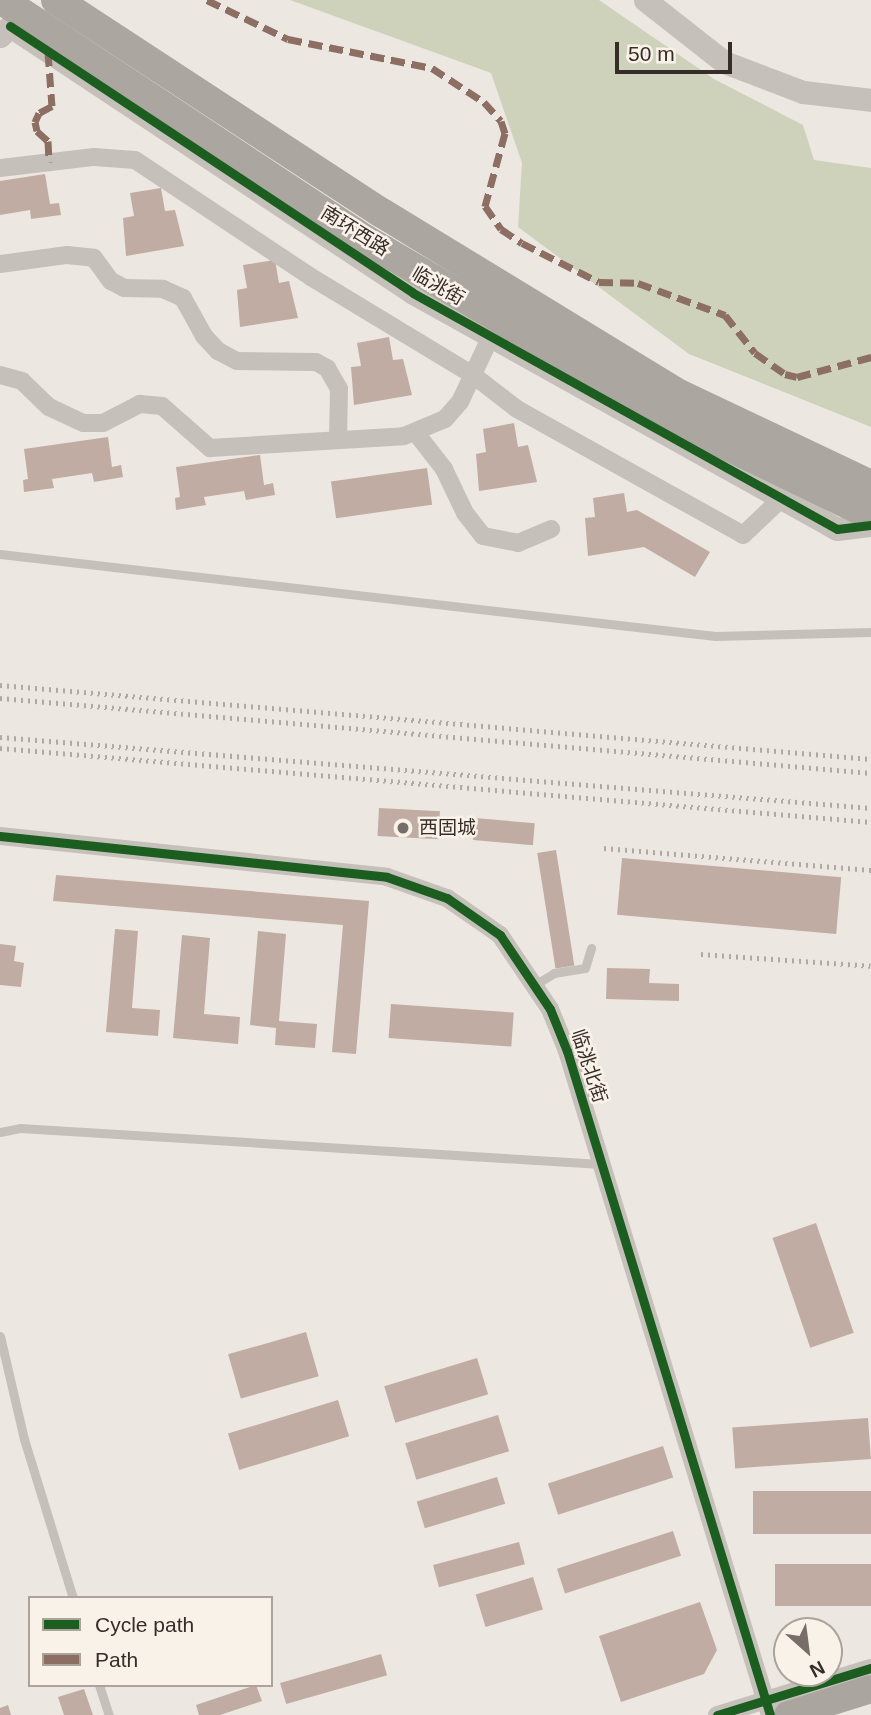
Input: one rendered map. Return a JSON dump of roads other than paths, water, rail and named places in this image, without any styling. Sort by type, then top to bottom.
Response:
[{"type":"highway","name":"南环西路","points":[[56,0],[382,213],[678,394],[871,485]]},
{"type":"highway","name":"南环西路","points":[[4,21],[378,247],[668,417],[871,515]]},
{"type":"main road","points":[[775,1710],[871,1689]]},
{"type":"street","points":[[4,21],[27,0]]},
{"type":"street","points":[[645,0],[724,62],[803,92],[871,100]]},
{"type":"street","name":"临洮街","points":[[4,21],[413,293],[837,529],[871,525]]},
{"type":"street","points":[[0,168],[94,157],[135,160],[311,277],[473,375],[517,409],[743,536],[782,498]]},
{"type":"street","points":[[0,264],[67,255],[94,258],[111,281],[124,288],[163,289],[183,298],[204,336],[218,351],[237,361],[316,362],[327,368],[339,389],[338,439]]},
{"type":"street","points":[[0,375],[22,381],[57,413],[84,423],[103,423],[140,404],[162,406],[210,448],[416,433],[445,419],[460,402],[491,336]]},
{"type":"street","points":[[416,433],[444,469],[465,513],[483,536],[518,543],[551,530]]},
{"type":"street","name":"临洮北街","points":[[0,836],[387,877],[447,898],[500,935],[536,984],[566,1051],[775,1710]]},
{"type":"street","points":[[717,1715],[775,1710],[871,1668]]},
{"type":"lane","points":[[0,554],[715,636],[871,632]]},
{"type":"lane","points":[[536,984],[554,974],[585,968],[591,948]]},
{"type":"lane","points":[[0,1132],[20,1128],[601,1164]]},
{"type":"lane","points":[[0,1336],[24,1439],[72,1596]]},
{"type":"lane","points":[[100,1687],[109,1715]]},
{"type":"railway","points":[[0,685],[871,759]]},
{"type":"railway","points":[[0,698],[871,773]]},
{"type":"railway","points":[[0,737],[871,808]]},
{"type":"railway","points":[[0,748],[871,822]]},
{"type":"railway","points":[[604,848],[871,870]]},
{"type":"railway","points":[[701,954],[871,966]]},
{"type":"place","name":"西固城","points":[[403,828]]}]
